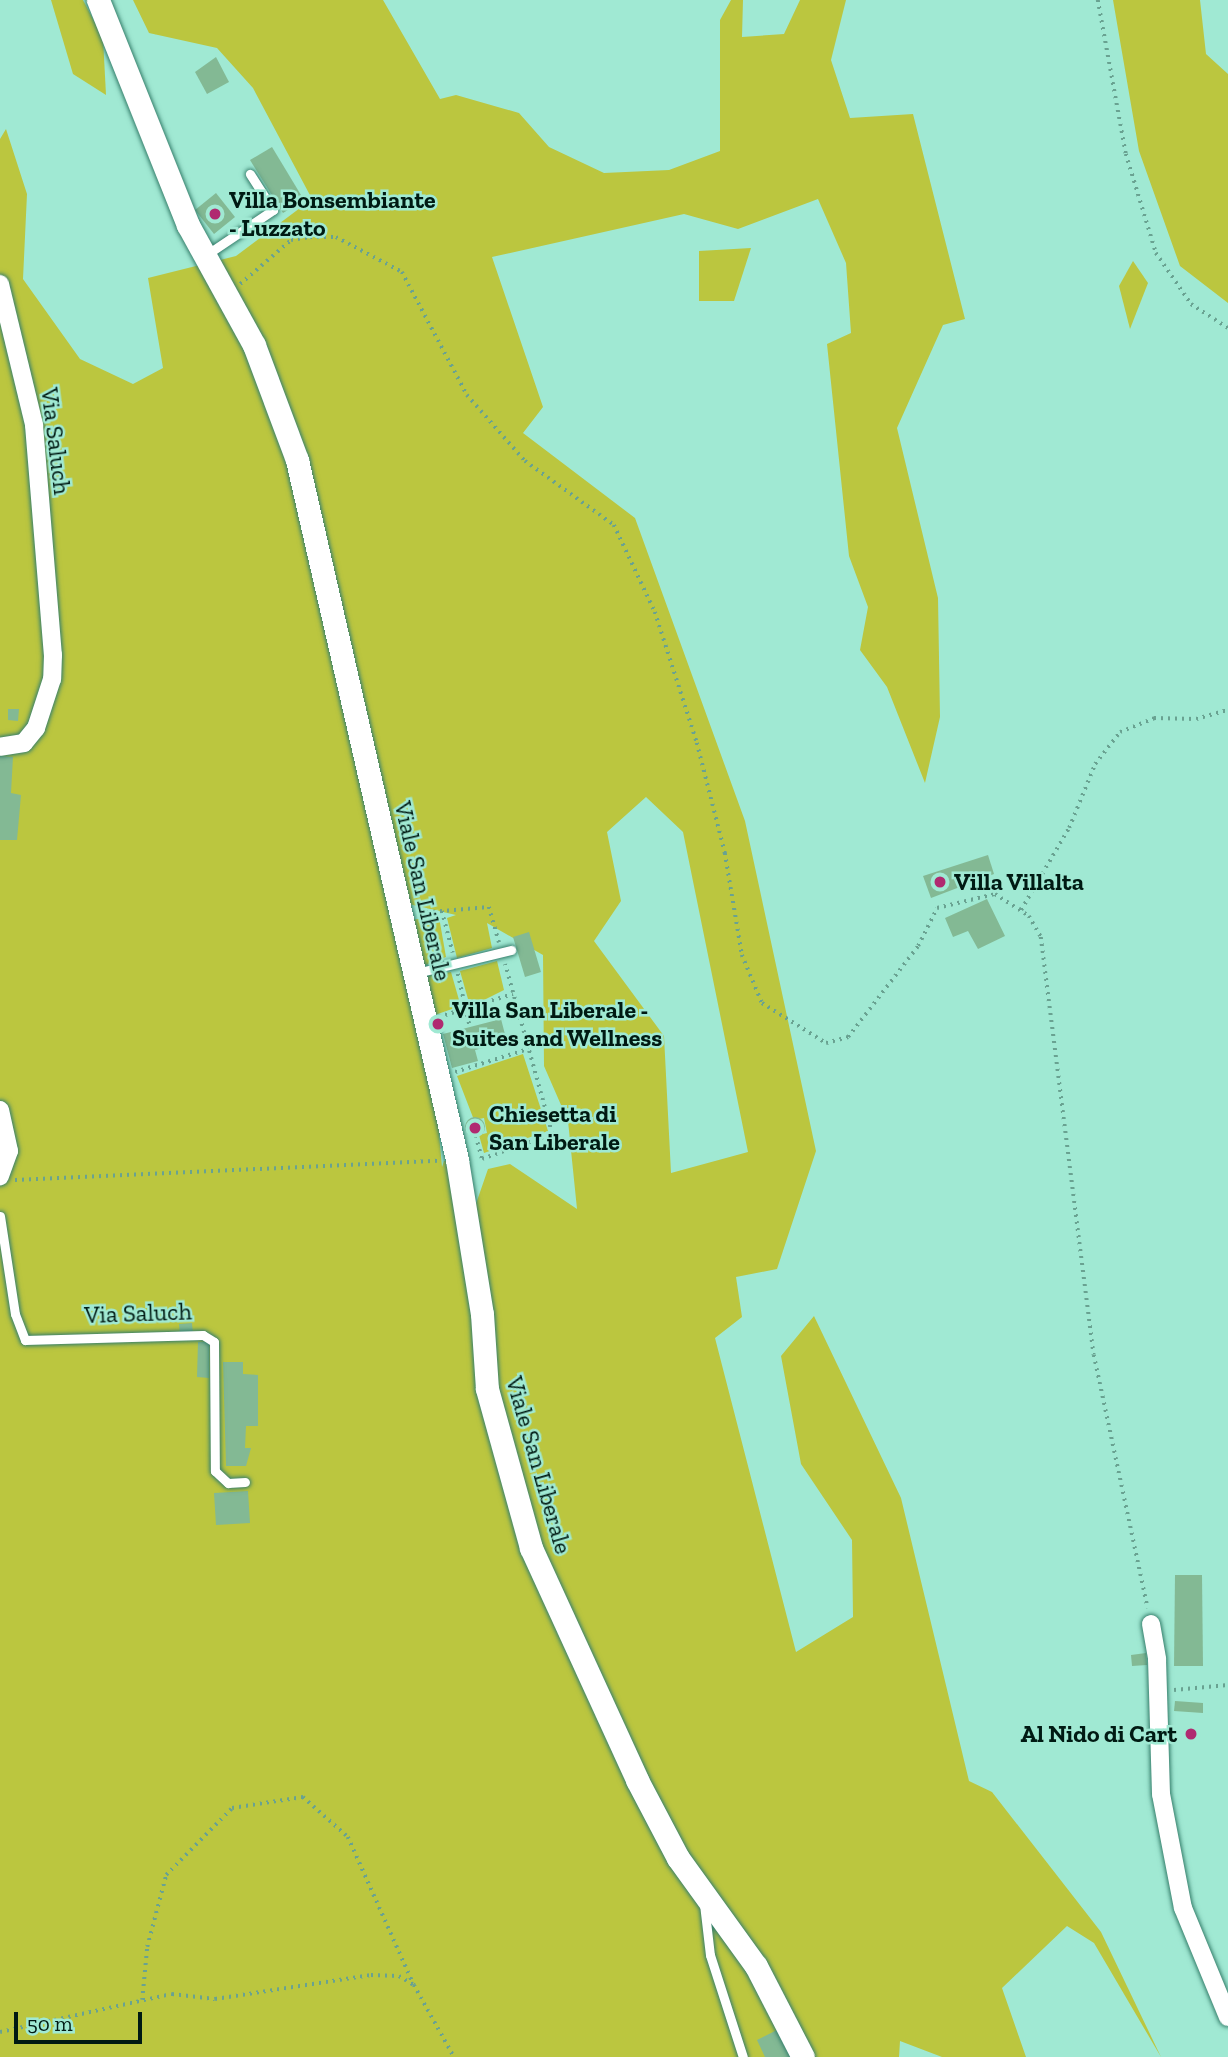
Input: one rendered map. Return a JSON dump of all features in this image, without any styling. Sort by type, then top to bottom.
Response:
[{"type":"street","name":"Viale San Liberale","points":[[98,0],[188,225],[254,345],[297,460],[457,1160],[482,1314],[487,1389],[531,1548],[637,1780],[678,1858],[755,1966],[803,2057]]},
{"type":"street","name":"Via Saluch","points":[[0,284],[34,425],[53,655],[52,679],[36,728],[24,743],[0,747]]},
{"type":"street","points":[[0,1110],[9,1151],[6,1178]]},
{"type":"street","points":[[1151,1624],[1158,1691],[1161,1794],[1184,1908],[1228,2017]]},
{"type":"lane","points":[[205,256],[273,210],[250,174]]},
{"type":"lane","points":[[415,973],[506,951]]},
{"type":"lane","name":"Via Saluch","points":[[0,1216],[15,1314],[25,1340],[203,1335],[214,1342],[215,1471],[228,1483],[245,1482]]},
{"type":"lane","points":[[702,1891],[710,1955],[744,2057]]},
{"type":"path","points":[[1098,0],[1126,154],[1156,253],[1191,304],[1228,328]]},
{"type":"path","points":[[227,295],[291,240],[335,237],[402,272],[467,395],[525,461],[614,525],[655,612],[696,743],[725,853],[742,955],[762,1003],[826,1044],[848,1037],[918,946],[937,908],[971,896],[995,894],[1020,910],[1041,937],[1094,1355],[1151,1624]]},
{"type":"path","points":[[1020,910],[1069,828],[1095,764],[1120,732],[1154,718],[1196,719],[1228,710]]},
{"type":"path","points":[[413,914],[489,907],[506,951],[513,994],[552,1135],[482,1159],[476,1136]]},
{"type":"path","points":[[436,1017],[513,994]]},
{"type":"path","points":[[450,1073],[528,1049]]},
{"type":"path","points":[[447,1062],[455,1085]]},
{"type":"path","points":[[6,1178],[457,1160]]},
{"type":"path","points":[[1158,1691],[1228,1685]]},
{"type":"path","points":[[142,2000],[147,1947],[166,1874],[232,1808],[303,1797],[348,1838],[414,1985],[454,2057]]},
{"type":"path","points":[[0,2032],[172,1994],[215,1998],[246,1996],[370,1975],[398,1976],[414,1985]]},
{"type":"green space","points":[[51,0],[83,0],[103,38],[106,95],[73,74]]},
{"type":"green space","points":[[133,0],[383,0],[440,99],[456,95],[519,113],[549,147],[604,173],[669,170],[720,151],[720,20],[731,0],[743,0],[742,37],[784,34],[800,0],[846,0],[831,60],[850,118],[913,114],[965,319],[943,325],[897,428],[938,598],[940,717],[925,783],[887,687],[860,650],[868,607],[849,556],[827,344],[851,333],[846,263],[818,199],[738,229],[684,214],[492,257],[543,407],[523,433],[635,518],[745,821],[816,1151],[777,1269],[736,1277],[742,1317],[715,1338],[796,1652],[853,1617],[852,1540],[801,1464],[781,1356],[814,1316],[901,1498],[969,1781],[992,1792],[1101,1932],[1161,2057],[1094,1943],[1067,1926],[1002,1988],[1026,2057],[942,2057],[900,2041],[899,2057],[0,2057],[0,139],[6,129],[27,194],[23,279],[80,359],[133,384],[163,368],[148,278],[236,256],[312,199],[253,88],[217,48],[149,33]],"holes":[[[646,797],[683,832],[748,1152],[671,1173],[664,1036],[594,941],[621,901],[607,832]],[[387,899],[456,915],[447,918],[457,958],[492,948],[487,923],[543,955],[544,1066],[568,1121],[577,1209],[510,1164],[488,1169],[469,1224],[457,1160],[444,1161],[442,1167],[439,1134],[448,1119]]]},
{"type":"green space","points":[[1113,0],[1200,0],[1206,54],[1228,74],[1228,303],[1180,266],[1139,151]]},
{"type":"green space","points":[[751,248],[734,301],[699,301],[699,251]]},
{"type":"green space","points":[[1133,261],[1148,283],[1130,329],[1119,286]]},
{"type":"green space","points":[[439,917],[446,957],[426,965],[417,962],[409,920]]},
{"type":"green space","points":[[497,961],[504,990],[480,1002],[468,999],[460,971]]},
{"type":"green space","points":[[451,972],[459,1000],[452,1009],[432,1016],[424,983],[427,976]]},
{"type":"green space","points":[[523,1054],[548,1131],[484,1153],[479,1135],[487,1133],[484,1118],[474,1120],[457,1076]]},
{"type":"building","points":[[216,57],[229,82],[207,94],[195,72]]},
{"type":"building","points":[[272,147],[304,200],[283,213],[250,160]]},
{"type":"building","name":"Villa Bonsembiante - Luzzato","points":[[216,193],[235,217],[214,234],[195,210]]},
{"type":"building","points":[[8,709],[19,709],[18,721],[8,720]]},
{"type":"building","points":[[0,756],[13,757],[11,793],[21,795],[17,840],[0,840]]},
{"type":"building","points":[[988,855],[994,874],[931,898],[923,876]]},
{"type":"building","points":[[987,899],[1005,936],[978,949],[968,931],[953,937],[945,918]]},
{"type":"building","points":[[529,932],[541,972],[525,977],[513,937]]},
{"type":"building","points":[[501,1019],[507,1042],[475,1050],[478,1061],[452,1068],[443,1034]]},
{"type":"building","name":"Chiesetta di San Liberale","points":[[475,1117],[482,1120],[485,1127],[482,1134],[475,1137],[468,1134],[465,1127],[468,1120]]},
{"type":"building","points":[[192,1323],[193,1334],[180,1335],[179,1324]]},
{"type":"building","points":[[198,1342],[209,1342],[209,1378],[197,1377]]},
{"type":"building","points":[[223,1362],[243,1362],[243,1374],[258,1375],[258,1426],[246,1426],[245,1448],[251,1448],[246,1466],[226,1466]]},
{"type":"building","points":[[248,1491],[250,1523],[216,1525],[214,1493]]},
{"type":"building","points":[[1175,1575],[1202,1575],[1203,1666],[1174,1666]]},
{"type":"building","points":[[1146,1653],[1147,1665],[1132,1666],[1131,1655]]},
{"type":"building","points":[[1175,1701],[1203,1703],[1203,1713],[1174,1711]]},
{"type":"building","points":[[781,2028],[794,2057],[765,2057],[757,2040]]},
{"type":"place","name":"Villa Bonsembiante - Luzzato","points":[[215,214]]},
{"type":"place","name":"Villa Villalta","points":[[940,882]]},
{"type":"place","name":"Villa San Liberale - Suites and Wellness","points":[[438,1024]]},
{"type":"place","name":"Chiesetta di San Liberale","points":[[475,1128]]},
{"type":"place","name":"Al Nido di Cart","points":[[1191,1734]]}]
